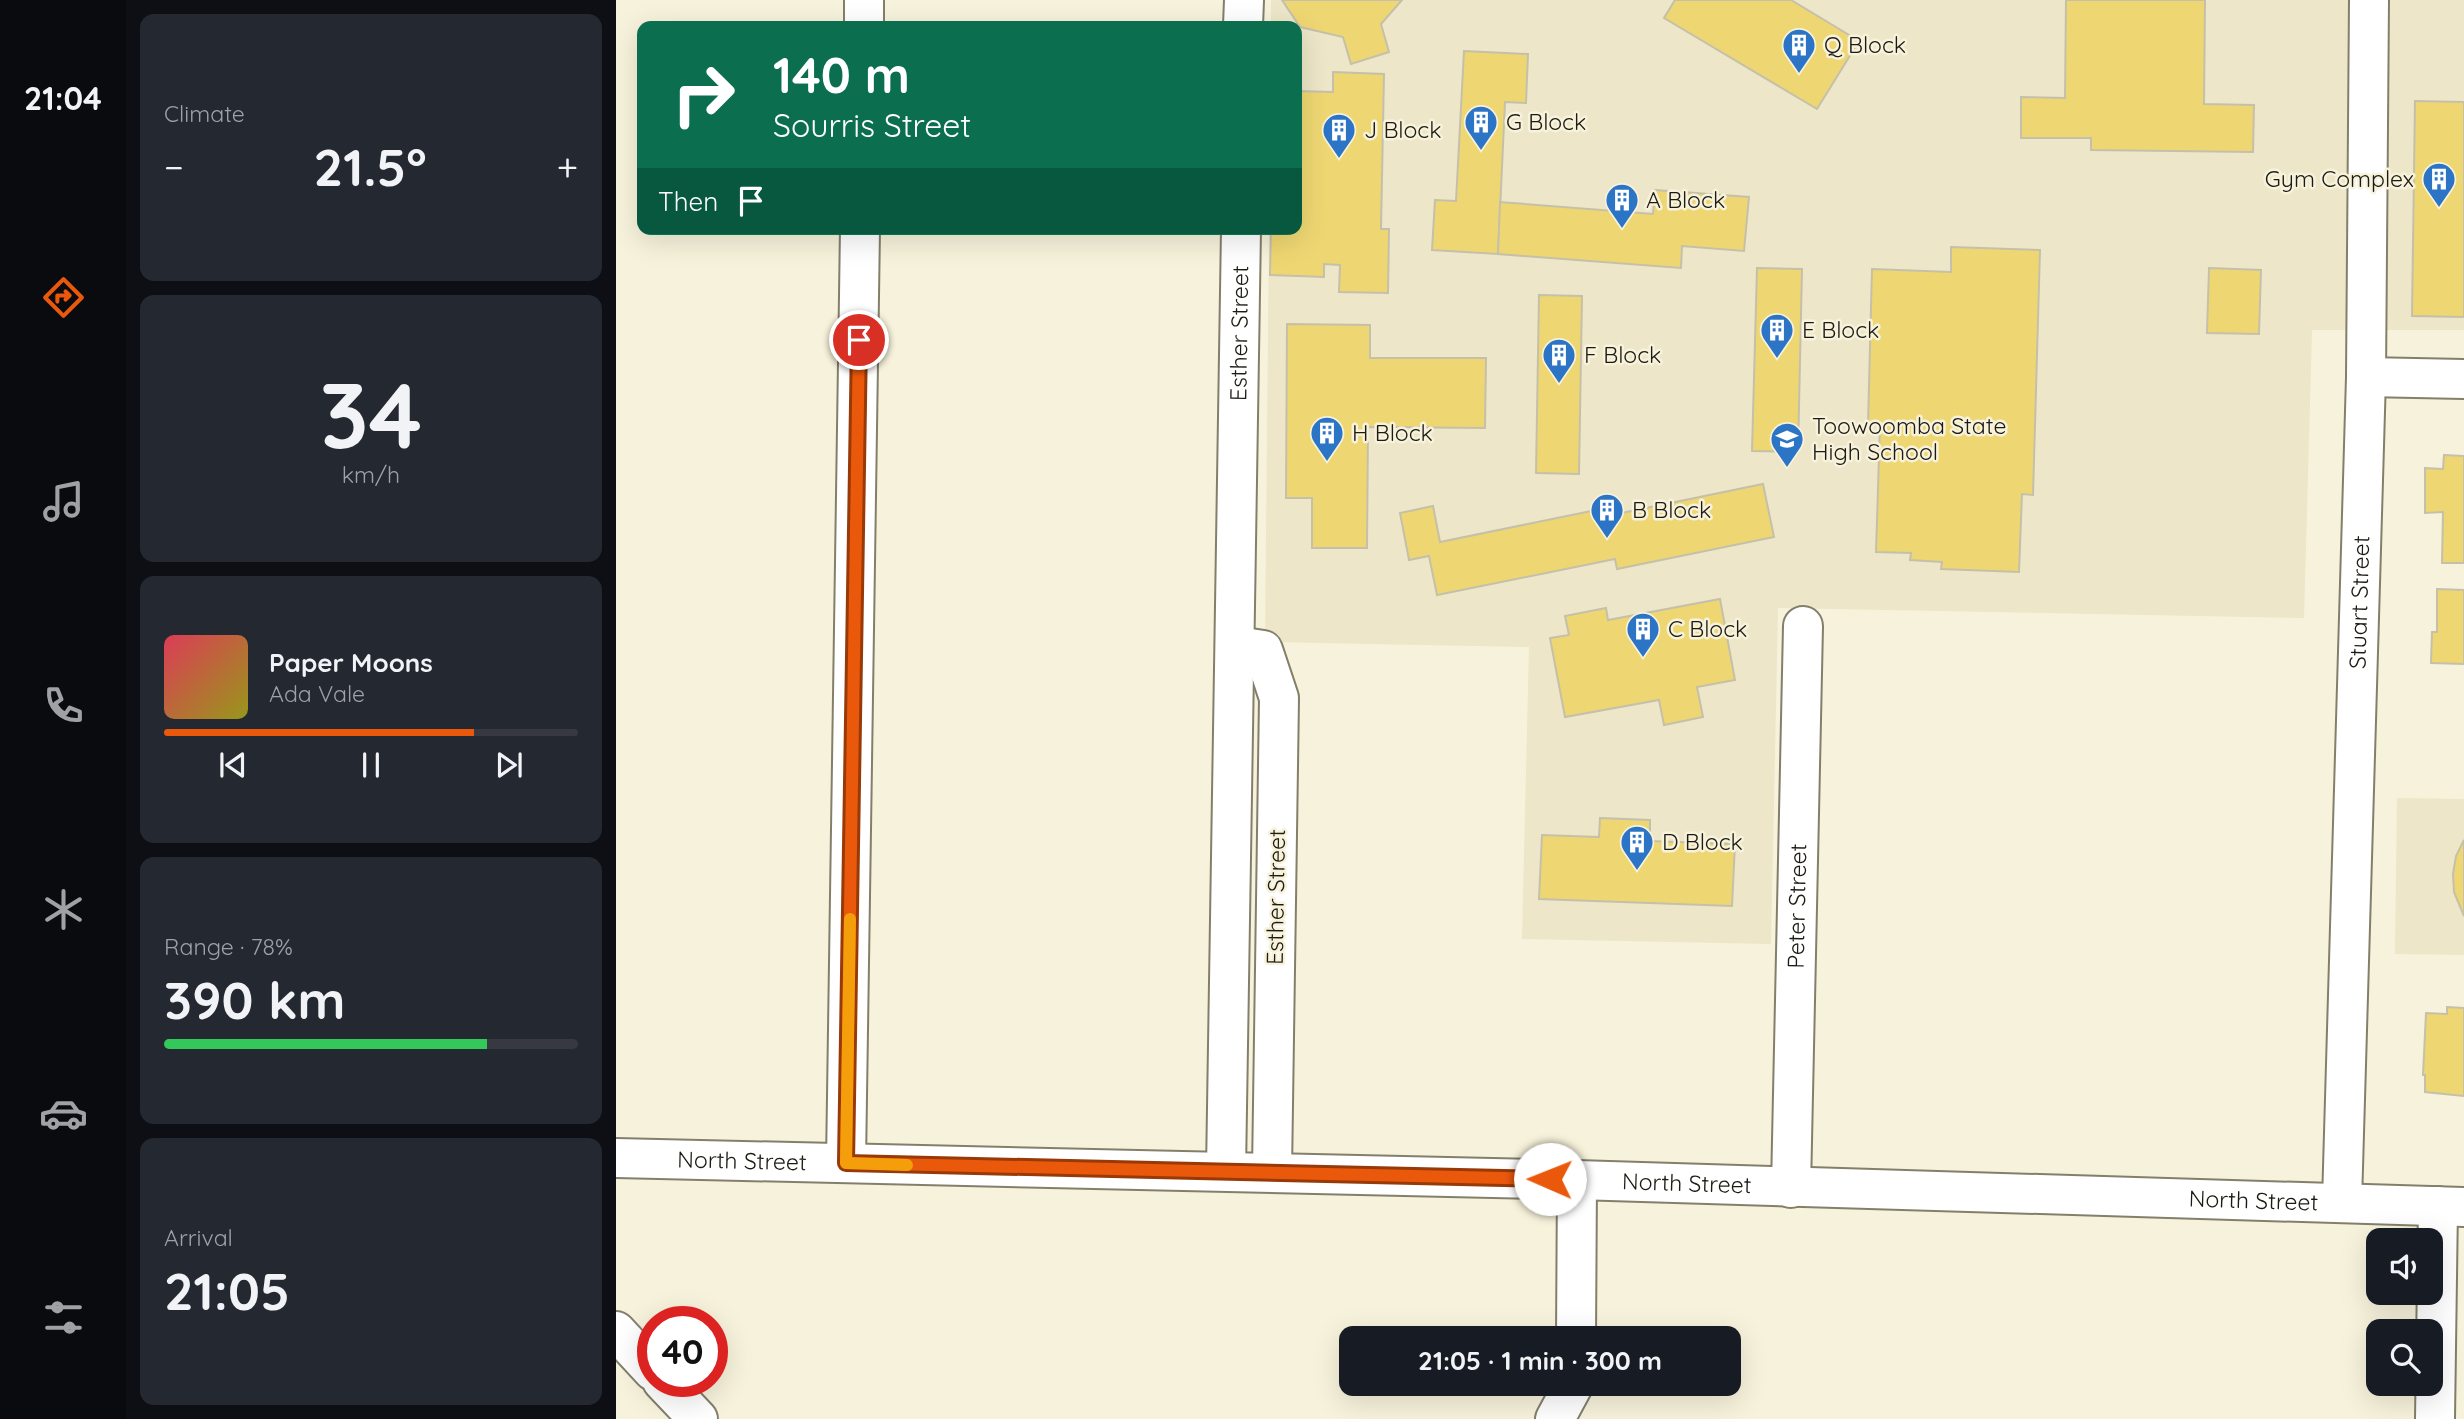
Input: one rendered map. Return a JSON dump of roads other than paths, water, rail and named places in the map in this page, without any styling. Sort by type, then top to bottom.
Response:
[{"type":"street","points":[[864,0],[864,21]]},
{"type":"street","points":[[1243,21],[1244,0]]},
{"type":"street","name":"Stuart Street","points":[[2342,1202],[2366,377],[2369,0]]},
{"type":"street","points":[[846,1163],[860,235]]},
{"type":"street","name":"Esther Street","points":[[1226,1171],[1237,646],[1241,235]]},
{"type":"street","points":[[2366,377],[2464,379]]},
{"type":"street","name":"Peter Street","points":[[1791,1188],[1803,626]]},
{"type":"street","name":"Esther Street","points":[[1237,646],[1263,650],[1279,698],[1272,1172]]},
{"type":"street","name":"North Street","points":[[616,1158],[1272,1172],[2451,1206]]},
{"type":"street","points":[[1576,1326],[1577,1180]]},
{"type":"street","points":[[2435,1419],[2451,1206]]},
{"type":"street","points":[[616,1331],[637,1354]]},
{"type":"street","points":[[1555,1419],[1567,1396]]},
{"type":"street","points":[[677,1397],[698,1419]]},
{"type":"place","name":"Q Block","points":[[1799,75]]},
{"type":"place","name":"G Block","points":[[1481,152]]},
{"type":"place","name":"J Block","points":[[1339,160]]},
{"type":"place","name":"Gym Complex","points":[[2439,209]]},
{"type":"place","name":"A Block","points":[[1622,230]]},
{"type":"place","name":"E Block","points":[[1777,360]]},
{"type":"place","name":"F Block","points":[[1559,385]]},
{"type":"place","name":"H Block","points":[[1327,463]]},
{"type":"place","name":"Toowoomba State High School","points":[[1787,469]]},
{"type":"place","name":"B Block","points":[[1607,540]]},
{"type":"place","name":"C Block","points":[[1643,659]]},
{"type":"place","name":"D Block","points":[[1637,872]]}]
